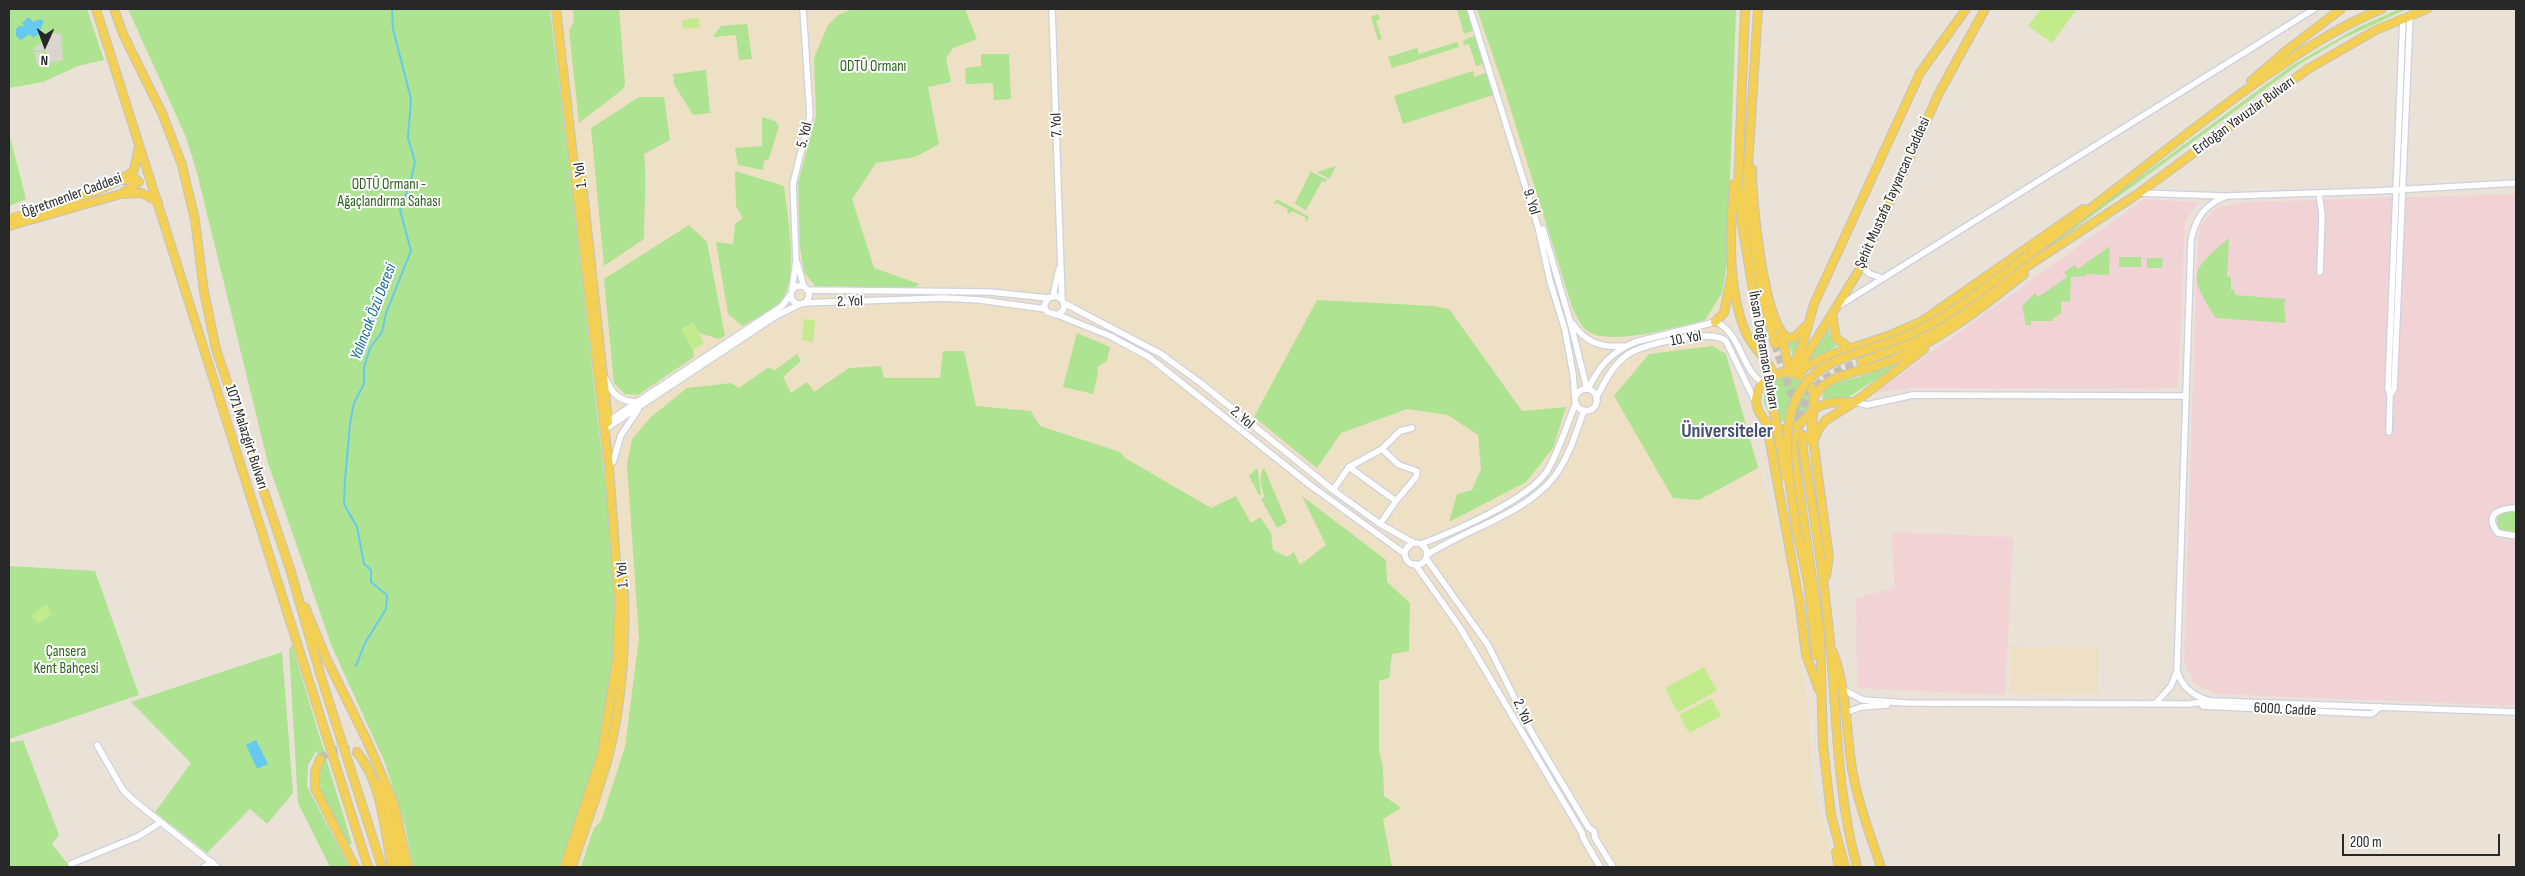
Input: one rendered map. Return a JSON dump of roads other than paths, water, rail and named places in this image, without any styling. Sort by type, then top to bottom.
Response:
[{"type":"main road","name":"1071 Malazgirt Bulvarı","points":[[96,9],[368,867]]},
{"type":"main road","name":"1071 Malazgirt Bulvarı","points":[[114,9],[123,34],[166,121],[182,165],[195,220],[204,292],[216,349],[290,569],[322,680],[382,867]]},
{"type":"main road","name":"1. Yol","points":[[556,9],[573,132],[606,426],[613,462],[625,603],[623,658],[609,754],[576,845],[564,867]]},
{"type":"main road","name":"1. Yol","points":[[562,9],[573,132]]},
{"type":"main road","name":"İhsan Doğramacı Bulvarı","points":[[1745,9],[1740,100],[1740,209],[1779,450],[1800,545],[1813,622],[1823,748],[1831,815],[1845,867]]},
{"type":"main road","name":"İhsan Doğramacı Bulvarı","points":[[1758,9],[1746,187],[1747,209],[1762,298],[1775,344]]},
{"type":"main road","name":"Şehit Mustafa Tayyarcan Caddesi","points":[[1793,374],[1802,347],[1806,326],[1818,295],[1920,73],[1966,9]]},
{"type":"main road","name":"Şehit Mustafa Tayyarcan Caddesi","points":[[1793,374],[1835,311],[1861,267],[1938,95],[1985,9]]},
{"type":"main road","points":[[2223,106],[2286,51],[2341,9]]},
{"type":"main road","name":"Erdoğan Yavuzlar Bulvarı","points":[[1796,528],[1786,449],[1786,431],[1795,401],[1810,380],[1831,363],[1897,340],[1930,324],[2032,252],[2223,106],[2323,38],[2382,9]]},
{"type":"main road","name":"Erdoğan Yavuzlar Bulvarı","points":[[1861,362],[1908,344],[1937,330],[2139,193],[2299,75],[2358,39],[2427,9]]},
{"type":"main road","points":[[1740,100],[1732,208],[1732,265],[1735,291],[1745,331],[1755,350],[1770,366],[1774,375]]},
{"type":"main road","points":[[1751,109],[1752,196],[1770,308],[1781,333],[1793,374]]},
{"type":"main road","name":"Öğretmenler Caddesi","points":[[9,219],[66,201],[107,185],[134,170],[139,156],[138,142]]},
{"type":"main road","points":[[107,185],[134,178],[139,182],[136,186],[111,196]]},
{"type":"main road","name":"Erdoğan Yavuzlar Bulvarı","points":[[1793,374],[1820,359],[1897,333],[1931,316],[2043,235],[2125,182]]},
{"type":"main road","name":"Öğretmenler Caddesi","points":[[9,226],[111,196],[142,193],[158,202]]},
{"type":"main road","name":"Erdoğan Yavuzlar Bulvarı","points":[[1830,380],[1875,367],[1936,339],[1966,320],[2071,238]]},
{"type":"main road","points":[[1715,322],[1722,317],[1726,307],[1732,265]]},
{"type":"main road","name":"1. Yol","points":[[572,867],[576,845],[602,753],[617,658],[619,602],[602,370],[590,278]]},
{"type":"main road","points":[[1835,311],[1836,338],[1850,348]]},
{"type":"main road","points":[[1781,333],[1787,338],[1795,337],[1806,326]]},
{"type":"main road","points":[[1813,442],[1819,428],[1826,420],[1855,402],[1936,339]]},
{"type":"main road","points":[[1820,359],[1819,372],[1830,380],[1822,385],[1814,397],[1811,413],[1813,442],[1829,557],[1824,585]]},
{"type":"main road","points":[[1814,397],[1807,382],[1793,374],[1774,375],[1763,383],[1758,395],[1758,408],[1766,421],[1799,600],[1806,655],[1819,690]]},
{"type":"main road","points":[[1766,421],[1780,428],[1795,427],[1804,422],[1821,405],[1855,402]]},
{"type":"main road","name":"İhsan Doğramacı Bulvarı","points":[[1780,428],[1792,442],[1820,632],[1823,748]]},
{"type":"main road","points":[[1792,442],[1796,435],[1802,434],[1813,442]]},
{"type":"main road","points":[[1802,443],[1821,555],[1830,643],[1837,761],[1844,812],[1857,867]]},
{"type":"main road","points":[[290,569],[326,660],[368,743],[394,804],[408,867]]},
{"type":"main road","points":[[1830,643],[1840,671],[1860,807],[1881,867]]},
{"type":"main road","points":[[357,752],[366,764],[375,788],[392,867]]},
{"type":"main road","points":[[320,759],[315,772],[315,788],[355,867]]},
{"type":"main road","points":[[380,773],[400,867]]},
{"type":"main road","points":[[1831,815],[1839,867]]},
{"type":"street","name":"5. Yol","points":[[791,292],[796,261],[793,184],[810,115],[803,9]]},
{"type":"street","name":"7. Yol","points":[[1052,9],[1063,301]]},
{"type":"street","name":"9. Yol","points":[[1472,9],[1570,321],[1587,389]]},
{"type":"street","name":"9. Yol","points":[[1472,9],[1538,227],[1550,281],[1566,330],[1575,401]]},
{"type":"street","points":[[1835,311],[1882,278],[2314,9]]},
{"type":"street","points":[[2389,432],[2390,395],[2388,389],[2400,189],[2406,17]]},
{"type":"street","points":[[2139,193],[2227,196],[2516,183]]},
{"type":"street","points":[[2319,193],[2322,215],[2320,272]]},
{"type":"street","points":[[2156,703],[2171,686],[2176,671],[2190,241],[2194,224],[2202,211],[2215,200],[2227,196]]},
{"type":"street","name":"7. Yol","points":[[1050,297],[1059,275],[1061,242]]},
{"type":"street","name":"5. Yol","points":[[796,261],[805,288]]},
{"type":"street","points":[[1861,267],[1870,274],[1882,278]]},
{"type":"street","name":"2. Yol","points":[[606,426],[638,401],[704,360],[782,306],[796,287],[990,292],[1050,297],[1063,301],[1140,342],[1202,384],[1333,490],[1380,524],[1426,548],[1426,557],[1488,645],[1533,735],[1589,828],[1594,831],[1595,838],[1613,867]]},
{"type":"street","points":[[791,292],[793,301],[802,304],[808,297],[805,288]]},
{"type":"street","points":[[1045,309],[1045,303],[1050,297]]},
{"type":"street","name":"2. Yol","points":[[731,342],[786,310],[802,304],[943,298],[980,300],[1045,309],[1049,314],[1058,315],[1130,346],[1149,357],[1197,393],[1310,485],[1405,554],[1407,560],[1415,564],[1459,626],[1582,833],[1600,867]]},
{"type":"street","points":[[1058,315],[1064,308],[1063,301]]},
{"type":"street","name":"9. Yol","points":[[1570,321],[1580,335],[1595,344],[1610,347],[1625,346]]},
{"type":"street","name":"10. Yol","points":[[1418,543],[1492,512],[1532,487],[1546,472],[1560,446],[1580,390],[1587,389],[1600,366],[1625,346],[1634,342],[1715,322],[1729,330],[1750,373],[1763,383]]},
{"type":"street","points":[[1703,325],[1707,335]]},
{"type":"street","points":[[1682,330],[1685,338]]},
{"type":"street","name":"10. Yol","points":[[1426,557],[1442,544],[1516,507],[1547,485],[1564,461],[1584,410],[1594,407],[1596,398],[1612,370],[1627,354],[1648,346],[1685,338],[1718,335],[1726,341],[1758,408]]},
{"type":"street","name":"2. Yol","points":[[606,426],[651,398],[704,360]]},
{"type":"street","points":[[602,370],[609,388],[617,397],[628,401],[638,401]]},
{"type":"street","points":[[1197,393],[1202,384]]},
{"type":"street","points":[[1587,389],[1594,392],[1596,398]]},
{"type":"street","points":[[1855,402],[1867,405],[1912,394],[2185,396]]},
{"type":"street","points":[[613,462],[621,435],[631,418],[651,398]]},
{"type":"street","points":[[1575,401],[1584,410]]},
{"type":"street","points":[[1333,490],[1349,467],[1382,449],[1400,431],[1412,428]]},
{"type":"street","points":[[1380,524],[1416,477],[1417,471],[1399,465],[1382,449]]},
{"type":"street","points":[[1349,467],[1396,501]]},
{"type":"street","points":[[2516,508],[2498,510],[2495,513],[2493,523],[2498,533],[2516,536]]},
{"type":"street","points":[[1405,554],[1409,545],[1418,543]]},
{"type":"street","points":[[1415,564],[1422,563],[1426,557]]},
{"type":"street","points":[[2176,671],[2186,688],[2200,698],[2213,701]]},
{"type":"street","points":[[1842,689],[1863,700],[1906,703]]},
{"type":"street","points":[[1502,700],[1514,695]]},
{"type":"street","name":"6000. Cadde","points":[[2188,704],[2213,701],[2516,712]]},
{"type":"street","points":[[1845,713],[1861,707],[1906,703]]},
{"type":"street","name":"6000. Cadde","points":[[1906,703],[2156,703],[2372,714],[2380,707]]},
{"type":"street","points":[[1508,710],[1519,705]]},
{"type":"street","points":[[97,745],[123,790],[217,867]]},
{"type":"street","points":[[71,864],[139,836],[161,822]]},
{"type":"street","points":[[1582,833],[1589,828]]},
{"type":"street","points":[[1586,841],[1595,838]]},
{"type":"street","points":[[204,867],[212,862]]},
{"type":"water","points":[[29,17],[33,22],[40,19],[44,21],[40,30],[42,32],[33,38],[30,34],[21,40],[16,36],[16,29],[19,26],[24,26],[22,23]]},
{"type":"water","points":[[256,740],[268,764],[257,769],[246,745]]},
{"type":"waterway","name":"Yalıncak Özü Deresi","points":[[356,666],[365,643],[386,609],[387,595],[371,582],[371,570],[364,564],[357,527],[344,504],[350,424],[354,403],[364,384],[364,367],[370,348],[382,332],[386,313],[411,251],[400,210],[410,184],[415,162],[408,138],[411,99],[393,29],[392,9]]},
{"type":"tunnel","points":[[1775,344],[1793,399],[1800,429]]},
{"type":"tunnel","points":[[1798,418],[1809,396],[1822,381],[1838,371],[1861,362]]},
{"type":"tunnel","points":[[320,759],[337,750],[346,749],[357,752]]},
{"type":"district","name":"Üniversiteler","points":[[1727,432]]},
{"type":"park label","name":"ODTÜ Ormanı","points":[[873,67]]},
{"type":"park label","name":"ODTÜ Ormanı - Ağaçlandırma Sahası","points":[[389,194]]},
{"type":"park label","name":"Çansera Kent Bahçesi","points":[[66,660]]}]
